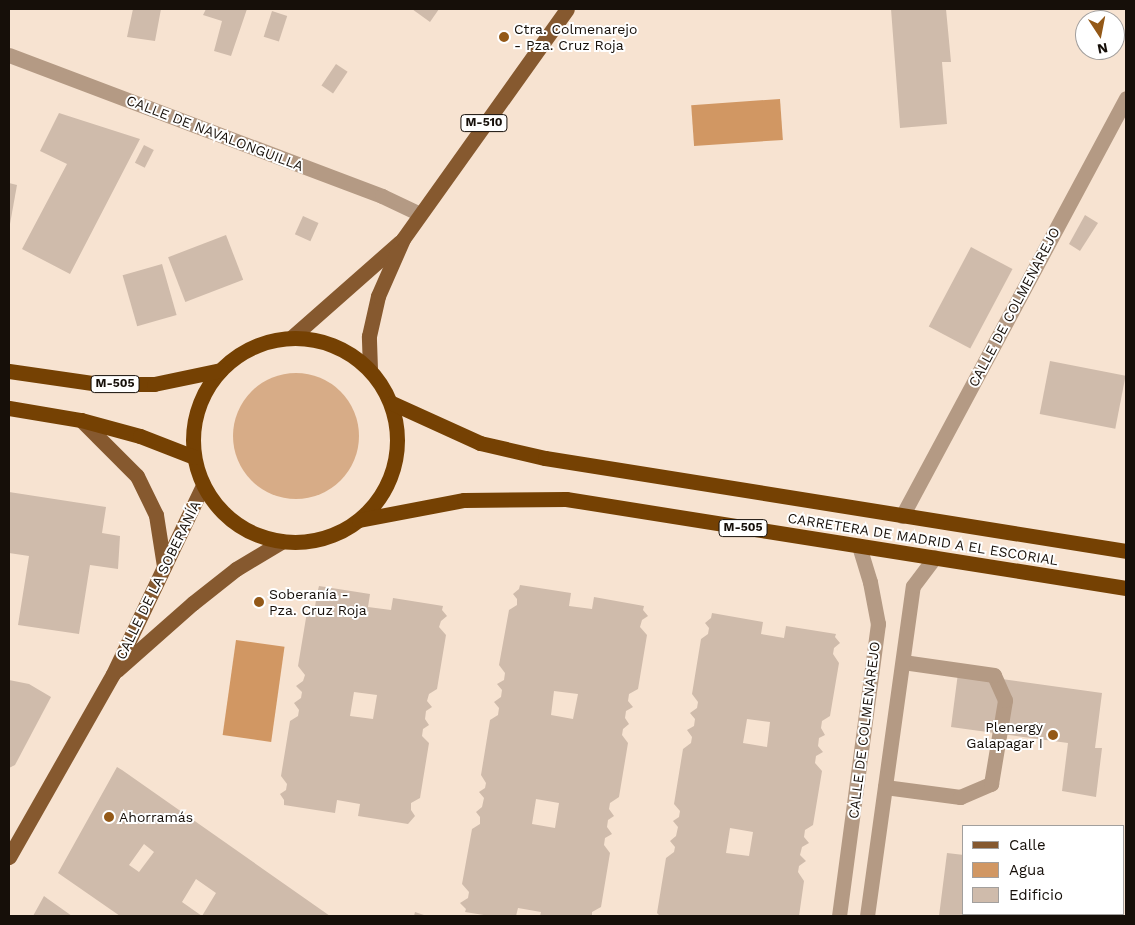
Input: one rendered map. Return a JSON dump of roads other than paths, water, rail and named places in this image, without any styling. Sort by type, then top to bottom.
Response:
[{"type":"highway","name":"M-505","points":[[291,338],[319,341],[347,351],[370,369],[392,403],[398,434],[394,467],[381,496],[360,520],[342,532],[322,539],[280,542],[256,534],[235,523],[217,506],[203,486],[194,457],[193,429],[200,402],[221,370],[248,349],[269,341],[291,338]]},
{"type":"highway","name":"M-505","points":[[9,371],[99,384],[154,384],[221,370]]},
{"type":"highway","name":"CARRETERA DE MADRID A EL ESCORIAL","points":[[392,403],[480,443],[545,458],[1126,551]]},
{"type":"highway","points":[[9,408],[81,420],[146,438],[194,457]]},
{"type":"highway","name":"CARRETERA DE MADRID A EL ESCORIAL","points":[[360,520],[464,500],[566,499],[859,546],[935,556],[1126,588]]},
{"type":"main road","name":"M-510","points":[[370,369],[369,336],[378,296],[403,239],[567,9]]},
{"type":"main road","name":"M-510","points":[[291,338],[403,239]]},
{"type":"main road","points":[[81,420],[137,476],[156,515],[164,566]]},
{"type":"main road","name":"CALLE DE LA SOBERANÍA","points":[[9,858],[113,674],[203,486]]},
{"type":"main road","name":"CALLE DE LA SOBERANÍA","points":[[113,674],[193,603],[236,570],[280,542]]},
{"type":"street","name":"CALLE DE NAVALONGUILLA","points":[[9,55],[372,192],[420,214]]},
{"type":"street","name":"CALLE DE COLMENAREJO","points":[[902,516],[1126,98]]},
{"type":"street","name":"CALLE DE COLMENAREJO","points":[[839,916],[878,624],[870,582],[859,546]]},
{"type":"street","name":"CALLE DE COLMENAREJO","points":[[867,916],[914,586],[935,556]]},
{"type":"street","points":[[885,787],[960,797],[991,784],[1005,700],[994,676],[903,662]]},
{"type":"water","points":[[780,99],[783,140],[694,146],[691,105]]},
{"type":"water","points":[[236,640],[285,647],[271,742],[223,735]]},
{"type":"place","name":"Ctra. Colmenarejo - Pza. Cruz Roja","points":[[504,37]]},
{"type":"place","name":"Soberanía - Pza. Cruz Roja","points":[[259,602]]},
{"type":"place","name":"Plenergy Galapagar I","points":[[1053,735]]},
{"type":"place","name":"Ahorramás","points":[[109,817]]}]
